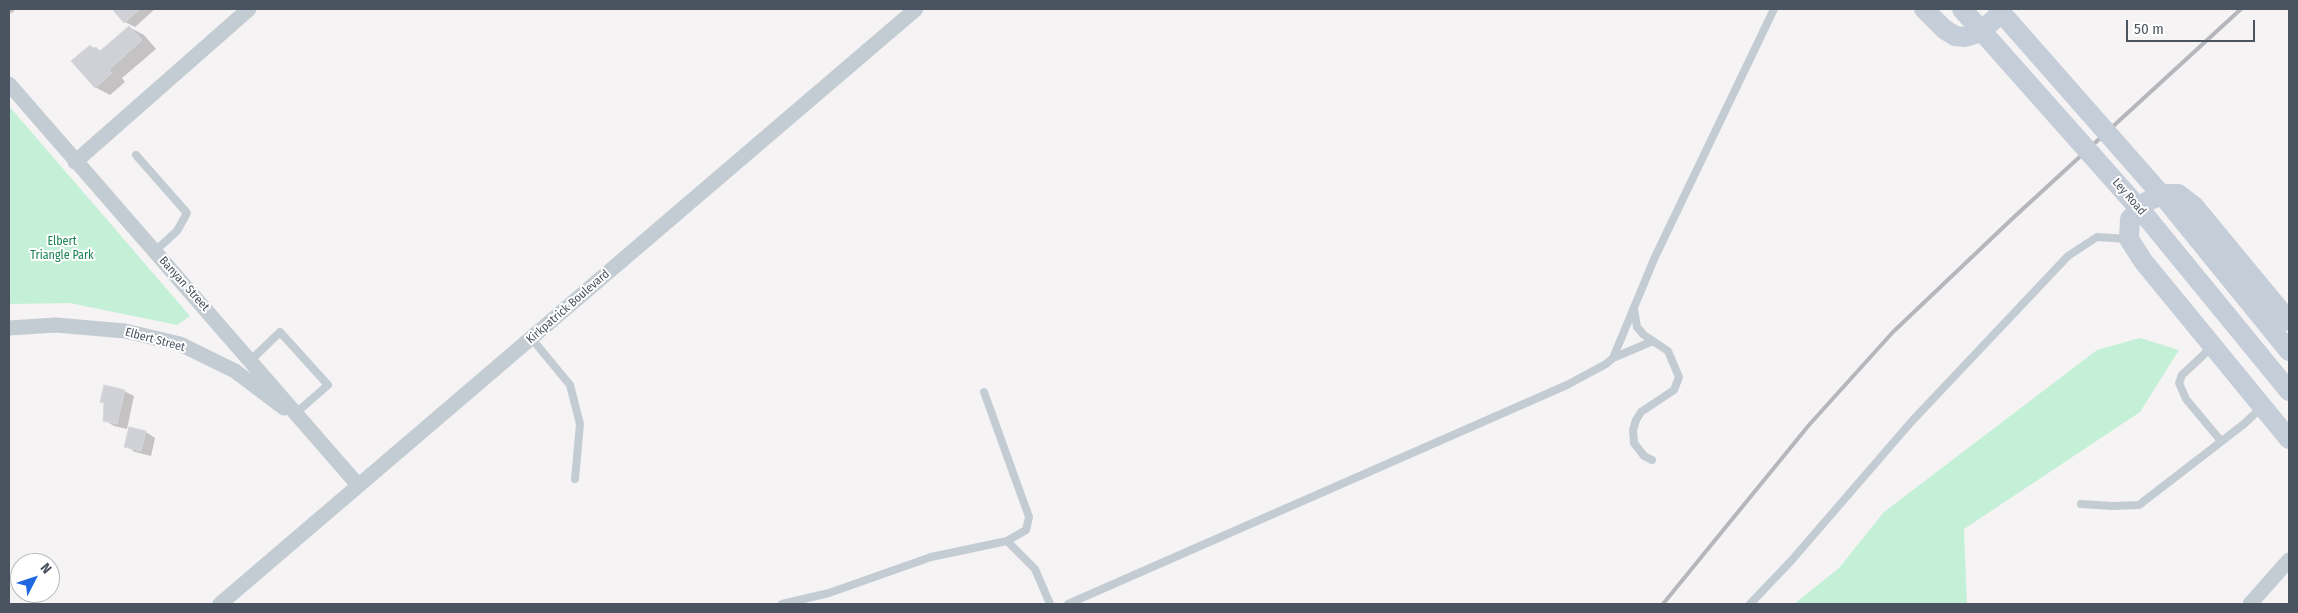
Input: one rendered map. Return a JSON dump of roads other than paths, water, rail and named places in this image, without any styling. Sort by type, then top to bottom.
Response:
[{"type":"main road","points":[[1924,9],[1939,25],[1960,38],[1970,37],[1978,33],[1996,18],[1999,9]]},
{"type":"main road","name":"Ley Road","points":[[1962,9],[2144,214],[2289,391]]},
{"type":"main road","points":[[1999,9],[2167,201],[2289,351]]},
{"type":"main road","points":[[2289,321],[2194,206],[2178,194],[2163,194],[2146,202],[2130,219],[2129,239],[2143,261],[2289,439]]},
{"type":"street","points":[[75,162],[249,9]]},
{"type":"street","name":"Kirkpatrick Boulevard","points":[[220,604],[916,9]]},
{"type":"street","name":"Banyan Street","points":[[9,84],[75,162],[297,412],[358,485]]},
{"type":"street","name":"Elbert Street","points":[[9,328],[56,325],[126,331],[180,344],[235,371],[308,426]]},
{"type":"street","points":[[2250,604],[2289,560]]},
{"type":"lane","points":[[1613,358],[1634,306],[1774,9]]},
{"type":"lane","points":[[136,154],[187,213],[178,231],[154,251]]},
{"type":"lane","points":[[1750,604],[1791,561],[1912,421],[2068,256],[2097,237],[2129,239]]},
{"type":"lane","points":[[1634,306],[1634,318],[1638,327],[1670,354],[1679,377],[1674,390],[1641,412],[1636,420],[1633,430],[1634,443],[1644,456],[1652,460]]},
{"type":"lane","points":[[251,360],[280,332],[328,385],[297,412]]},
{"type":"lane","points":[[532,339],[570,385],[580,424],[575,479]]},
{"type":"lane","points":[[1068,604],[1567,385],[1598,370],[1613,358],[1653,341]]},
{"type":"lane","points":[[2213,346],[2182,375],[2179,383],[2186,398],[2221,442]]},
{"type":"lane","points":[[782,604],[829,593],[931,557],[1007,541],[1026,530],[1029,517],[984,392]]},
{"type":"lane","points":[[2081,504],[2139,505],[2221,442],[2262,406]]},
{"type":"lane","points":[[1007,541],[1035,569],[1050,604]]},
{"type":"railway","points":[[1663,604],[1809,425],[1893,332],[2013,218],[2241,9]]},
{"type":"park label","name":"Elbert Triangle Park","points":[[62,249]]}]
